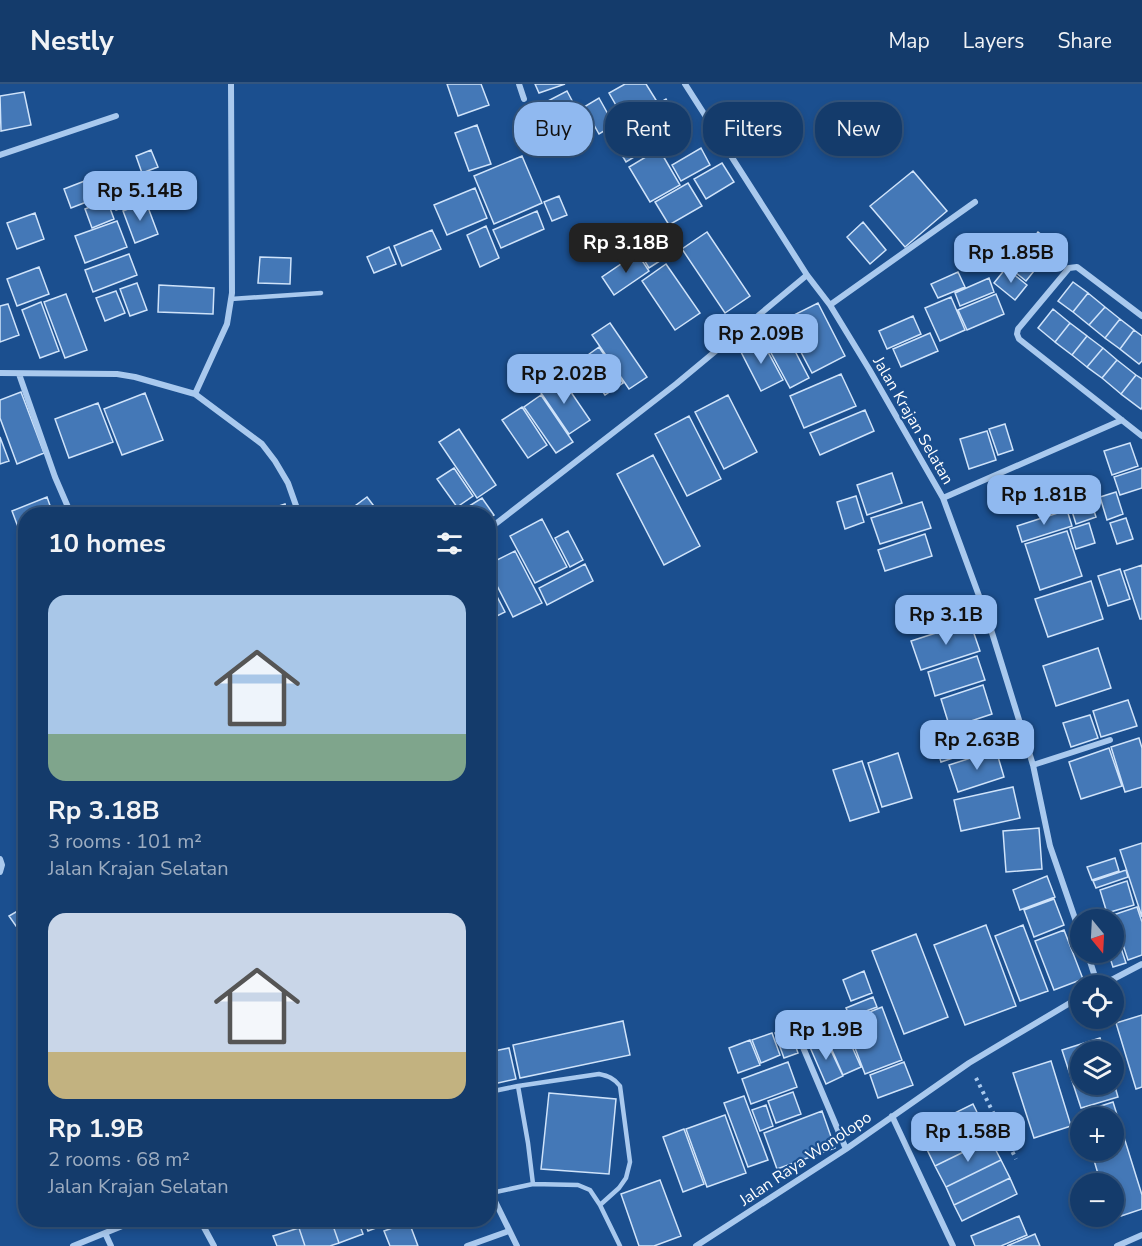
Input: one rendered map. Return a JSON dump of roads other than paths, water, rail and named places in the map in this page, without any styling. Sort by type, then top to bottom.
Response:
[{"type":"street","points":[[195,394],[227,324],[232,293],[231,84]]},
{"type":"street","points":[[519,84],[524,99]]},
{"type":"street","name":"Jalan Krajan Selatan","points":[[685,84],[807,276],[830,305],[943,498],[989,623],[1033,765],[1050,846],[1072,909]]},
{"type":"street","points":[[0,155],[116,116]]},
{"type":"street","points":[[830,305],[975,202]]},
{"type":"street","points":[[1142,315],[1077,267],[1073,267],[1069,268],[1018,328],[1017,334],[1020,339],[1142,436]]},
{"type":"street","points":[[496,524],[676,384],[807,276]]},
{"type":"street","points":[[0,374],[117,374],[195,394],[262,444],[288,483],[297,507]]},
{"type":"street","points":[[19,374],[55,477],[68,507]]},
{"type":"street","points":[[943,498],[1122,420]]},
{"type":"street","points":[[1033,765],[1110,740]]},
{"type":"street","points":[[0,859],[3,866],[0,872]]},
{"type":"street","points":[[1120,975],[1142,964]]},
{"type":"street","name":"Jalan Raya Wonolopo","points":[[696,1246],[846,1149],[969,1064],[1070,1003]]},
{"type":"street","points":[[794,1026],[846,1149]]},
{"type":"street","points":[[892,1116],[953,1246]]},
{"type":"street","points":[[496,1204],[518,1246]]},
{"type":"street","points":[[73,1246],[120,1227]]},
{"type":"street","points":[[204,1227],[214,1246]]},
{"type":"street","points":[[467,1246],[509,1231]]},
{"type":"street","points":[[105,1233],[111,1246]]},
{"type":"street","points":[[1117,1246],[1142,1235]]},
{"type":"lane","points":[[231,299],[321,293]]},
{"type":"lane","points":[[496,1091],[599,1074],[615,1080],[620,1086],[630,1162],[626,1178],[620,1188],[600,1205]]},
{"type":"lane","points":[[518,1086],[533,1184]]},
{"type":"lane","points":[[496,1190],[533,1184],[578,1185],[590,1190],[620,1246]]}]
